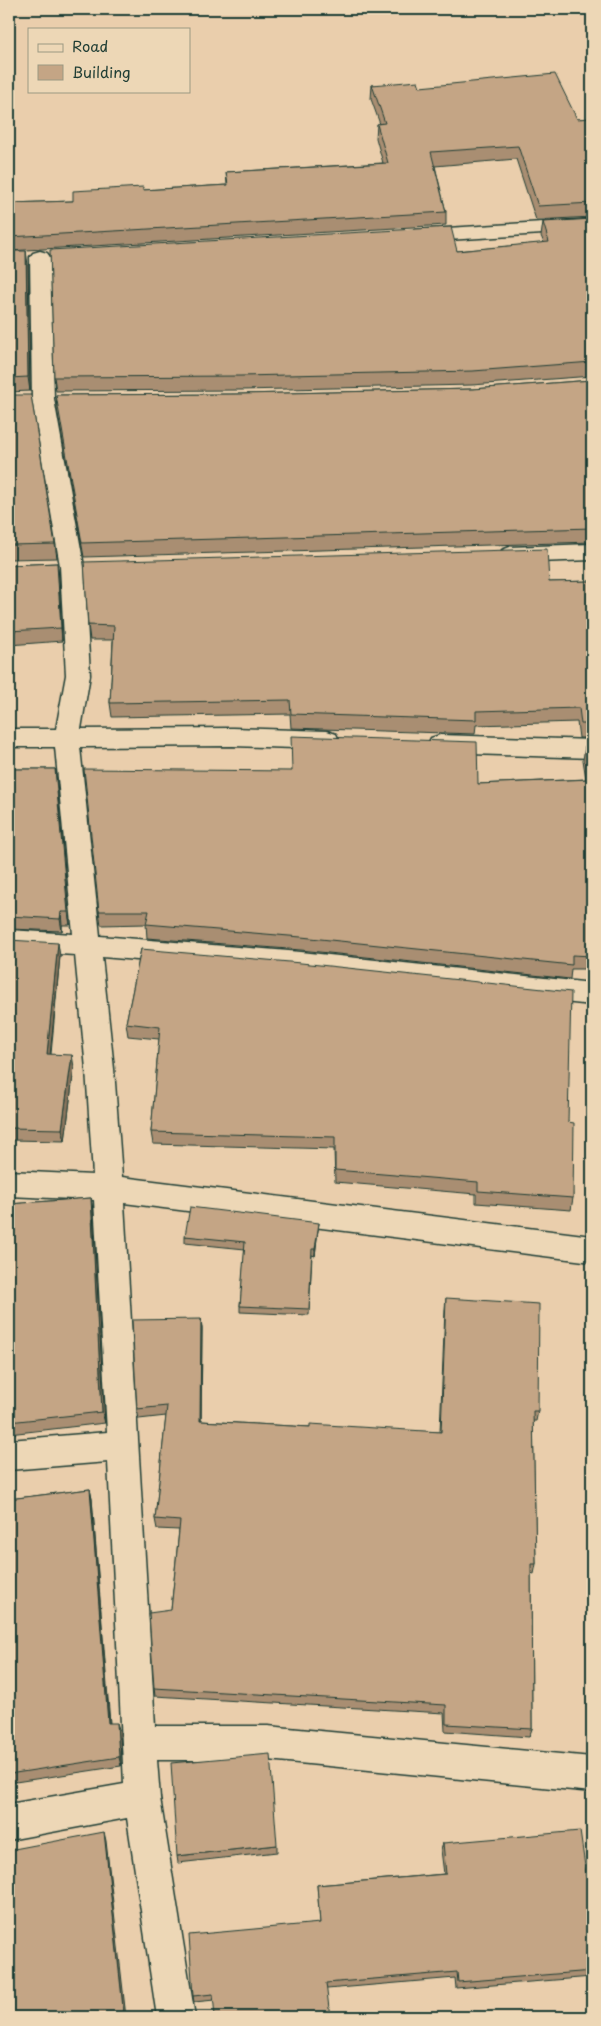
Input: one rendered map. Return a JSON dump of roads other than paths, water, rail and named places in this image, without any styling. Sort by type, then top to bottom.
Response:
[{"type":"street","points":[[395,237],[592,225]]},
{"type":"street","points":[[42,257],[44,399],[72,566],[78,675],[67,738],[100,1070],[142,1798],[176,2017]]},
{"type":"street","points":[[484,555],[592,552]]},
{"type":"street","points":[[9,738],[233,736],[353,741]]},
{"type":"street","points":[[413,743],[592,749]]},
{"type":"street","points":[[9,941],[88,945],[280,960],[592,994]]},
{"type":"street","points":[[9,1184],[108,1188],[592,1248]]},
{"type":"street","points":[[9,1455],[122,1446]]},
{"type":"street","points":[[139,1743],[268,1743],[592,1774]]},
{"type":"street","points":[[9,1822],[142,1798]]}]
